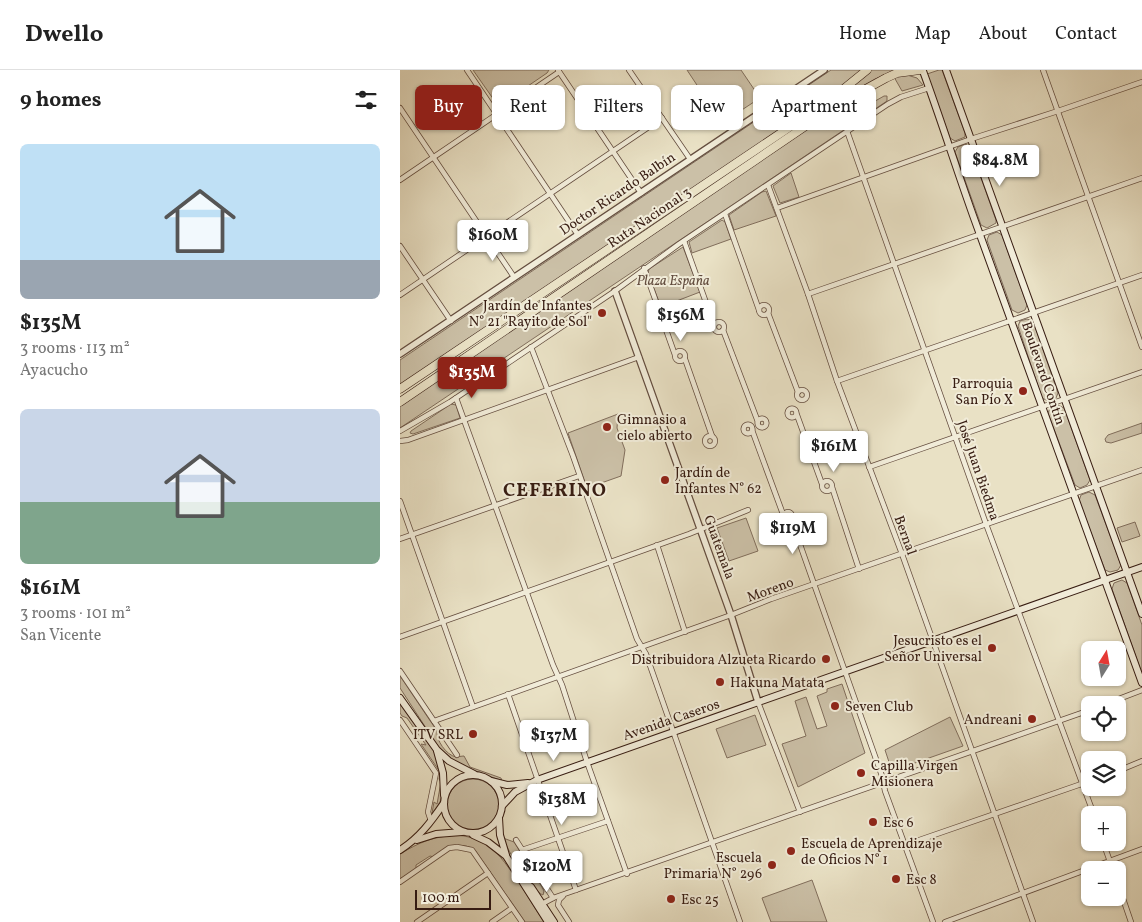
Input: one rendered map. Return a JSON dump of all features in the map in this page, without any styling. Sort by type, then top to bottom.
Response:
[{"type":"highway","name":"Ruta Nacional 3","points":[[400,389],[830,100],[867,70]]},
{"type":"highway","name":"Ruta Nacional 3","points":[[400,402],[835,106],[897,73],[922,70]]},
{"type":"main road","name":"Boulevard Contín","points":[[922,70],[1142,683]]},
{"type":"main road","name":"Boulevard Contín","points":[[946,70],[1142,614]]},
{"type":"main road","name":"Avenida Caseros","points":[[502,806],[516,792],[537,780],[1142,567]]},
{"type":"main road","points":[[400,691],[417,717],[418,722]]},
{"type":"main road","points":[[400,698],[437,750],[457,766],[491,781],[500,794],[502,806],[499,818],[500,835],[506,856]]},
{"type":"main road","points":[[437,750],[443,773],[444,801],[448,820],[462,832]]},
{"type":"main road","points":[[416,840],[432,821],[444,801],[448,788],[455,781],[475,775]]},
{"type":"main road","name":"Avenida Caseros","points":[[491,781],[507,785],[529,783]]},
{"type":"main road","points":[[472,834],[489,828],[499,818]]},
{"type":"main road","points":[[400,850],[416,840],[436,834],[462,832],[472,834],[488,842],[506,856],[548,922]]},
{"type":"main road","points":[[523,881],[530,887],[554,922]]},
{"type":"street","points":[[467,70],[492,107]]},
{"type":"street","name":"Doctor Ricardo Balbín","points":[[400,354],[824,70]]},
{"type":"street","points":[[1043,70],[1142,346]]},
{"type":"street","points":[[538,85],[558,71],[641,194]]},
{"type":"street","points":[[631,71],[690,159]]},
{"type":"street","points":[[777,208],[971,139],[1142,82]]},
{"type":"street","points":[[400,432],[456,398],[615,291],[644,268],[847,131],[901,97],[929,88]]},
{"type":"street","points":[[400,108],[514,277]]},
{"type":"street","points":[[400,180],[492,117]]},
{"type":"street","points":[[400,295],[662,118]]},
{"type":"street","points":[[508,130],[578,235]]},
{"type":"street","name":"José Juan Biedma","points":[[847,131],[986,524],[1081,776]]},
{"type":"street","points":[[808,294],[1142,178]]},
{"type":"street","name":"Bernal","points":[[768,185],[1033,922]]},
{"type":"street","points":[[725,214],[759,310],[765,306],[769,309],[768,313],[798,392]]},
{"type":"street","points":[[684,241],[714,325],[722,323],[724,326],[723,330],[758,422]]},
{"type":"street","points":[[400,246],[451,321]]},
{"type":"street","points":[[644,268],[675,356],[681,362],[685,359]]},
{"type":"street","points":[[837,381],[1142,275]]},
{"type":"street","name":"Guatemala","points":[[615,291],[731,615],[758,702],[800,812]]},
{"type":"street","points":[[531,347],[637,639],[646,654],[740,922]]},
{"type":"street","points":[[675,356],[676,352],[681,351],[685,355],[712,436]]},
{"type":"street","points":[[400,441],[639,357]]},
{"type":"street","points":[[869,467],[1142,372]]},
{"type":"street","points":[[456,398],[558,677],[626,874]]},
{"type":"street","points":[[796,415],[822,488],[826,491],[832,487],[859,568]]},
{"type":"street","points":[[752,430],[784,517],[785,513],[790,512],[792,516],[791,518],[885,791],[932,922]]},
{"type":"street","name":"Moreno","points":[[434,721],[859,568],[1142,470]]},
{"type":"street","points":[[400,539],[579,476]]},
{"type":"street","points":[[400,501],[473,707]]},
{"type":"street","points":[[400,637],[701,530],[748,510]]},
{"type":"street","points":[[657,545],[685,632]]},
{"type":"street","points":[[400,671],[457,755]]},
{"type":"street","points":[[1126,696],[1142,690]]},
{"type":"street","points":[[508,694],[576,890]]},
{"type":"street","points":[[542,904],[564,894],[626,874],[1081,714]]},
{"type":"street","points":[[400,720],[436,773],[428,812],[432,821]]},
{"type":"street","points":[[1126,768],[1142,761]]},
{"type":"street","points":[[905,845],[1081,785]]},
{"type":"street","points":[[522,850],[608,821]]},
{"type":"street","points":[[516,840],[553,898]]},
{"type":"street","points":[[400,882],[449,848],[457,847],[472,850],[522,922]]},
{"type":"street","points":[[1107,851],[1110,861],[1142,849]]},
{"type":"street","points":[[946,922],[1081,872]]},
{"type":"street","points":[[417,922],[488,873]]},
{"type":"street","points":[[564,894],[559,900],[558,905],[569,922]]},
{"type":"street","points":[[1126,906],[1131,922]]},
{"type":"street","points":[[492,922],[512,908]]},
{"type":"green space","points":[[473,70],[549,70],[529,85],[492,85],[492,97]]},
{"type":"green space","points":[[687,70],[741,70],[753,88],[753,103],[743,109],[743,85],[697,85]]},
{"type":"green space","points":[[831,70],[862,70],[844,85],[809,85]]},
{"type":"green space","points":[[871,70],[898,70],[864,85],[854,85]]},
{"type":"green space","points":[[942,70],[965,133],[965,137],[955,141],[950,138],[927,74]]},
{"type":"green space","points":[[907,75],[917,78],[923,85],[902,91],[894,77]]},
{"type":"green space","points":[[887,96],[887,101],[876,108],[876,101]]},
{"type":"green space","points":[[753,122],[753,130],[780,130],[400,385],[400,360]]},
{"type":"green space","points":[[806,130],[844,130],[400,428],[400,405]]},
{"type":"green space","points":[[965,144],[970,147],[996,220],[996,223],[987,228],[981,225],[955,152],[958,147]]},
{"type":"green space","points":[[791,173],[799,197],[780,203],[773,186]]},
{"type":"green space","points":[[766,191],[776,216],[734,230],[729,215]]},
{"type":"green space","points":[[722,220],[725,222],[731,239],[692,253],[689,242]]},
{"type":"green space","points":[[997,232],[1002,235],[1027,305],[1025,310],[1018,313],[1012,310],[987,240],[989,235]]},
{"type":"green space","name":"Plaza España","points":[[683,247],[700,292],[661,307],[648,273],[649,269]]},
{"type":"green space","points":[[1027,319],[1033,321],[1058,393],[1056,398],[1048,401],[1042,398],[1018,326],[1020,321]]},
{"type":"green space","points":[[451,404],[456,405],[460,418],[413,434],[410,433],[411,431]]},
{"type":"green space","points":[[1058,405],[1064,408],[1090,480],[1087,485],[1080,488],[1075,485],[1048,413],[1050,408]]},
{"type":"green space","points":[[618,414],[617,428],[625,450],[621,476],[587,488],[568,433]]},
{"type":"green space","points":[[1142,423],[1142,433],[1111,443],[1106,442],[1105,439],[1108,435]]},
{"type":"green space","points":[[1089,492],[1095,495],[1121,565],[1118,570],[1110,572],[1105,570],[1079,501],[1081,495]]},
{"type":"green space","points":[[746,518],[758,551],[729,561],[717,528]]},
{"type":"green space","points":[[1135,522],[1140,536],[1122,542],[1117,528]]},
{"type":"green space","points":[[1122,580],[1127,583],[1142,625],[1142,674],[1112,589],[1114,583]]},
{"type":"green space","points":[[400,676],[437,731],[442,747],[452,756],[464,756],[470,767],[501,778],[502,781],[458,764],[439,748],[400,688]]},
{"type":"green space","points":[[842,684],[865,753],[798,787],[782,744],[806,736],[795,701],[806,697],[817,729],[827,726],[817,696],[827,692],[827,689]]},
{"type":"green space","points":[[400,702],[433,750],[439,762],[442,777],[442,796],[432,813],[434,802],[437,804],[441,782],[439,779],[440,772],[421,744],[426,745],[407,718],[400,713]]},
{"type":"green space","points":[[755,715],[766,745],[727,758],[716,729]]},
{"type":"green space","points":[[950,717],[963,746],[892,771],[885,750]]},
{"type":"green space","points":[[473,779],[483,781],[491,787],[497,795],[499,805],[497,815],[491,823],[483,829],[473,831],[463,829],[455,823],[449,815],[447,805],[449,795],[455,787],[463,781]]},
{"type":"green space","points":[[456,835],[478,840],[493,849],[509,868],[544,922],[525,922],[475,850],[470,847],[454,847],[434,857],[430,856],[416,865],[416,869],[400,879],[400,854],[427,841]]},
{"type":"green space","points":[[503,838],[514,842],[542,887],[543,895],[538,892],[527,878]]},
{"type":"green space","points":[[812,880],[827,922],[771,922],[762,898]]},
{"type":"place","name":"Jardín de Infantes N° 21 \"Rayito de Sol\"","points":[[602,313]]},
{"type":"place","name":"Parroquia San Pío X","points":[[1023,391]]},
{"type":"place","name":"Gimnasio a cielo abierto","points":[[607,427]]},
{"type":"place","name":"Jardín de Infantes N° 62","points":[[665,480]]},
{"type":"place","name":"Jesucristo es el Señor Universal","points":[[992,648]]},
{"type":"place","name":"Distribuidora Alzueta Ricardo","points":[[826,659]]},
{"type":"place","name":"Hakuna Matata","points":[[720,682]]},
{"type":"place","name":"Seven Club","points":[[835,706]]},
{"type":"place","name":"Andreani","points":[[1032,719]]},
{"type":"place","name":"ITV SRL","points":[[473,734]]},
{"type":"place","name":"Capilla Virgen Misionera","points":[[861,773]]},
{"type":"place","name":"Esc 6","points":[[873,822]]},
{"type":"place","name":"Escuela de Aprendizaje de Oficios N° 1","points":[[791,851]]},
{"type":"place","name":"Escuela Primaria N° 296","points":[[772,865]]},
{"type":"place","name":"Esc 8","points":[[896,879]]},
{"type":"place","name":"Esc 25","points":[[671,899]]},
{"type":"district","name":"CEFERINO","points":[[555,489]]}]
